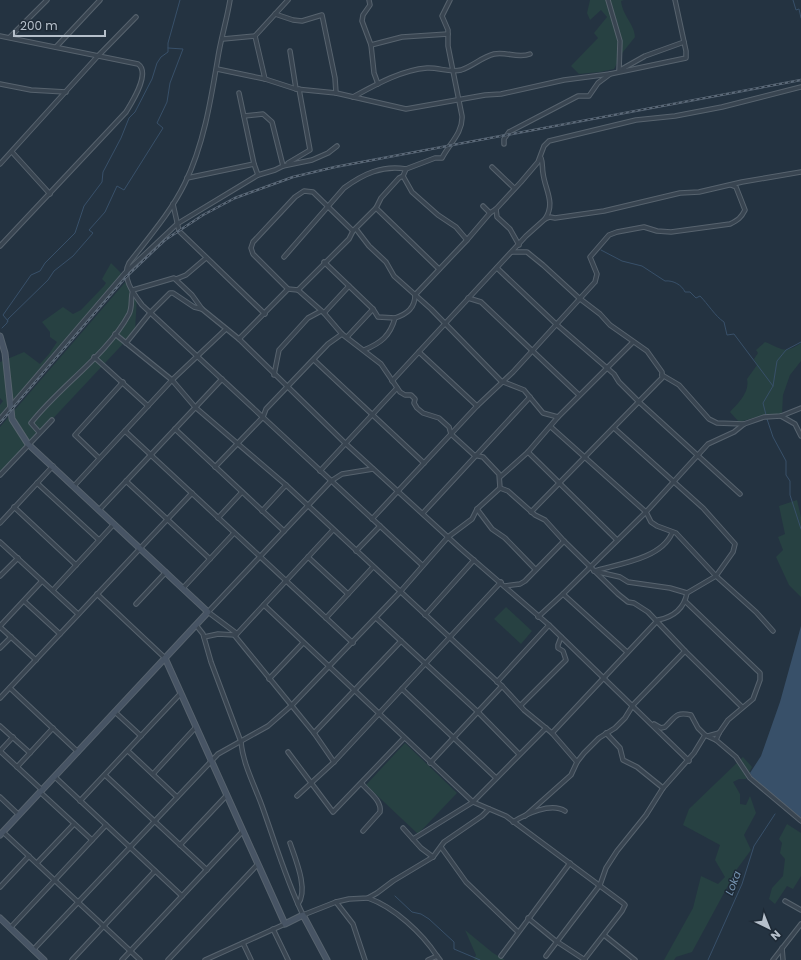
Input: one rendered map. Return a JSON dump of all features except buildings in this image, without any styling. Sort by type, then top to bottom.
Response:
[{"type":"street","points":[[10,37],[47,0]]},
{"type":"street","points":[[56,47],[100,0]]},
{"type":"street","points":[[230,0],[213,93],[195,160],[173,204],[129,262],[125,273],[142,306],[198,356],[422,565]]},
{"type":"street","points":[[223,39],[255,36],[288,0]]},
{"type":"street","points":[[369,0],[369,8],[362,18],[364,29],[371,45],[374,73],[378,84]]},
{"type":"street","points":[[284,257],[344,188],[361,176],[377,170],[394,168],[406,169],[435,158],[442,158],[457,136],[461,125],[462,116],[447,43],[448,34],[442,16],[450,0]]},
{"type":"street","points":[[614,0],[608,1],[620,41],[619,71]]},
{"type":"street","points":[[217,69],[297,89],[336,93],[406,109],[501,94],[564,80],[610,74],[684,59],[686,56],[684,42],[674,0]]},
{"type":"street","points":[[275,14],[293,20],[306,20],[322,15],[335,78],[336,93]]},
{"type":"street","points":[[0,164],[97,57],[136,17]]},
{"type":"street","points":[[371,45],[402,37],[448,34]]},
{"type":"street","points":[[0,36],[140,66],[142,72],[139,88],[126,112],[0,246]]},
{"type":"street","points":[[255,36],[265,80]]},
{"type":"street","points":[[619,71],[645,56],[684,42]]},
{"type":"street","points":[[0,419],[125,273],[177,224],[258,175],[275,170],[310,150],[290,51]]},
{"type":"street","points":[[353,97],[378,84],[427,68],[453,71],[470,66],[494,54],[503,53],[525,56],[530,54]]},
{"type":"street","points":[[504,144],[504,139],[509,132],[578,96],[589,96],[598,83],[610,74]]},
{"type":"street","points":[[0,84],[31,90],[66,92]]},
{"type":"street","points":[[392,381],[468,298],[545,219],[550,211],[550,203],[542,172],[541,158],[544,146],[549,140],[636,120],[675,116],[722,107],[801,87]]},
{"type":"street","points":[[240,93],[254,164],[258,175]]},
{"type":"street","points":[[244,116],[263,114],[272,122],[284,165]]},
{"type":"street","points":[[284,165],[312,160],[328,153],[337,146]]},
{"type":"street","points":[[12,152],[50,194]]},
{"type":"street","points":[[324,262],[373,309],[378,317],[395,318],[402,316],[415,304],[415,295],[467,240],[490,213],[496,209],[521,182],[541,158]]},
{"type":"street","points":[[187,178],[254,164]]},
{"type":"street","points":[[492,167],[514,188]]},
{"type":"street","points":[[298,290],[324,262],[349,239],[355,230],[376,208],[381,198],[399,178],[403,176],[406,169]]},
{"type":"street","points":[[545,219],[604,211],[671,195],[699,192],[801,172]]},
{"type":"street","points":[[403,176],[412,192],[438,215],[456,227],[467,240]]},
{"type":"street","points":[[372,518],[501,381],[513,372],[531,350],[595,282],[597,274],[590,257],[609,235],[638,228],[657,231],[677,231],[730,224],[740,219],[745,210],[736,187],[731,185]]},
{"type":"street","points":[[33,950],[222,751],[268,726],[292,706],[400,592],[448,537],[472,519],[477,510],[500,488],[500,477],[483,457],[474,455],[451,434],[449,428],[439,418],[417,408],[414,403],[415,399],[411,394],[405,396],[400,392],[381,364],[342,334],[323,312],[298,290],[288,289],[253,254],[251,245],[295,197],[304,191],[313,192],[355,230],[386,262],[394,276],[501,381],[524,390],[543,413],[558,417]]},
{"type":"street","points":[[173,204],[179,230],[265,314]]},
{"type":"street","points":[[483,206],[490,213]]},
{"type":"street","points":[[376,208],[439,269]]},
{"type":"street","points":[[496,209],[498,217],[510,229],[519,245]]},
{"type":"street","points":[[512,252],[527,252],[560,279],[579,298],[600,314],[610,325],[647,351],[662,372],[662,375],[679,385],[710,419],[717,423],[744,424]]},
{"type":"street","points":[[133,290],[153,285],[165,279],[176,279],[186,275],[206,258]]},
{"type":"street","points":[[498,268],[556,324],[614,374],[619,382],[638,401],[740,494]]},
{"type":"street","points":[[176,279],[192,295],[202,309],[240,339],[287,388],[373,469],[474,560],[501,582],[538,617],[549,625],[689,761]]},
{"type":"street","points":[[274,375],[279,350],[308,318],[323,312],[349,286]]},
{"type":"street","points":[[240,339],[288,289]]},
{"type":"street","points":[[40,432],[31,423],[49,401],[115,334],[130,310],[133,290]]},
{"type":"street","points":[[126,343],[150,313],[172,292],[194,307],[202,309]]},
{"type":"street","points":[[468,298],[481,302],[531,350],[557,372],[579,395]]},
{"type":"street","points":[[346,337],[373,309]]},
{"type":"street","points":[[364,350],[378,345],[388,336],[395,318]]},
{"type":"street","points":[[74,486],[172,380],[226,329]]},
{"type":"street","points":[[115,334],[172,380],[195,407],[286,485],[502,686],[520,705],[552,733],[576,762]]},
{"type":"street","points":[[215,467],[263,417],[266,409],[328,344],[342,334]]},
{"type":"street","points":[[0,336],[4,353],[10,407],[16,426],[28,444],[100,509],[208,612],[236,634],[334,762]]},
{"type":"street","points":[[500,477],[528,452],[579,395],[633,342]]},
{"type":"street","points":[[419,352],[477,406]]},
{"type":"street","points":[[94,357],[148,406]]},
{"type":"street","points":[[314,360],[424,463]]},
{"type":"street","points":[[531,512],[658,382],[662,375]]},
{"type":"street","points":[[100,509],[222,379]]},
{"type":"street","points":[[100,458],[75,435],[123,382]]},
{"type":"street","points":[[320,471],[397,388]]},
{"type":"street","points":[[423,513],[474,455],[530,397]]},
{"type":"street","points":[[538,617],[646,512],[698,457],[708,444],[734,432],[744,424],[764,417],[781,416],[801,408]]},
{"type":"street","points":[[781,416],[795,424],[801,436]]},
{"type":"street","points":[[0,475],[52,420]]},
{"type":"street","points":[[551,427],[646,512],[651,522],[672,533],[676,533],[716,576],[756,612],[773,631]]},
{"type":"street","points":[[593,571],[620,577],[628,582],[670,588],[687,593],[716,576],[733,552],[736,544],[704,508],[614,428]]},
{"type":"street","points":[[175,429],[284,531]]},
{"type":"street","points":[[125,431],[152,454],[234,533],[353,642]]},
{"type":"street","points":[[528,452],[560,482],[595,520],[617,540]]},
{"type":"street","points":[[0,523],[52,466]]},
{"type":"street","points":[[140,960],[29,856],[2,834],[331,480],[342,474],[373,469]]},
{"type":"street","points":[[126,481],[210,559]]},
{"type":"street","points":[[38,483],[99,540]]},
{"type":"street","points":[[262,511],[286,485]]},
{"type":"street","points":[[500,488],[508,491],[531,512],[545,520],[593,571],[628,602],[641,606],[742,707]]},
{"type":"street","points":[[218,518],[242,492]]},
{"type":"street","points":[[0,698],[192,493]]},
{"type":"street","points":[[14,507],[76,565]]},
{"type":"street","points":[[477,510],[492,529],[505,538],[536,569]]},
{"type":"street","points":[[53,590],[114,524]]},
{"type":"street","points":[[356,551],[380,526]]},
{"type":"street","points":[[204,637],[218,634],[236,634],[334,530]]},
{"type":"street","points":[[183,588],[234,533]]},
{"type":"street","points":[[593,571],[630,562],[656,551],[666,544],[672,533]]},
{"type":"street","points":[[505,586],[520,584],[564,541]]},
{"type":"street","points":[[0,542],[78,614]]},
{"type":"street","points":[[308,557],[348,594]]},
{"type":"street","points":[[0,576],[18,558]]},
{"type":"street","points":[[425,615],[474,560]]},
{"type":"street","points":[[326,618],[373,567]]},
{"type":"street","points":[[136,604],[166,572]]},
{"type":"street","points":[[36,660],[0,626],[42,580]]},
{"type":"street","points":[[297,796],[334,762],[501,582]]},
{"type":"street","points":[[552,733],[656,621],[672,616],[686,602],[687,593]]},
{"type":"street","points":[[97,594],[165,658],[285,924]]},
{"type":"street","points":[[563,594],[627,652]]},
{"type":"street","points":[[24,601],[60,634]]},
{"type":"street","points":[[686,602],[760,673],[760,680],[753,699],[728,720],[718,733],[716,740]]},
{"type":"street","points":[[264,605],[329,668],[473,802],[506,816],[625,905],[585,960],[556,941],[528,918]]},
{"type":"street","points":[[376,618],[478,712],[519,754]]},
{"type":"street","points":[[196,625],[204,637],[211,662],[241,742],[242,754],[298,904],[327,960]]},
{"type":"street","points":[[496,682],[549,625]]},
{"type":"street","points":[[0,648],[11,637]]},
{"type":"street","points":[[520,705],[566,660],[564,651],[558,648],[561,637]]},
{"type":"street","points":[[314,734],[401,641]]},
{"type":"street","points":[[269,679],[303,643]]},
{"type":"street","points":[[525,816],[571,775],[576,762],[606,733],[615,728],[625,718],[633,705],[685,651]]},
{"type":"street","points":[[430,763],[502,686]]},
{"type":"street","points":[[10,688],[78,752]]},
{"type":"street","points":[[402,689],[454,737],[495,778]]},
{"type":"street","points":[[80,801],[181,693]]},
{"type":"street","points":[[115,712],[141,736]]},
{"type":"street","points":[[649,721],[661,728],[665,727],[675,716],[688,714],[693,718],[698,728],[706,736],[716,740],[736,757],[750,778],[801,822]]},
{"type":"street","points":[[0,726],[30,753]]},
{"type":"street","points":[[153,774],[196,727]]},
{"type":"street","points":[[17,767],[53,728]]},
{"type":"street","points":[[413,839],[473,802],[546,728]]},
{"type":"street","points":[[606,733],[620,748],[623,760],[637,767],[663,788]]},
{"type":"street","points":[[546,956],[600,885],[606,868],[617,851],[646,816],[663,788],[689,761],[706,736],[718,733]]},
{"type":"street","points":[[13,737],[0,751],[92,840]]},
{"type":"street","points":[[288,752],[333,812],[362,784],[404,738]]},
{"type":"street","points":[[128,750],[177,797]]},
{"type":"street","points":[[105,775],[207,870]]},
{"type":"street","points":[[54,777],[182,896]]},
{"type":"street","points":[[362,784],[380,803],[381,808],[380,812],[363,831]]},
{"type":"street","points":[[180,845],[227,795]]},
{"type":"street","points":[[0,797],[19,815]]},
{"type":"street","points":[[513,822],[525,816],[550,808],[557,807],[565,811]]},
{"type":"street","points":[[368,898],[433,857],[444,842],[482,816],[489,809]]},
{"type":"street","points":[[37,864],[74,824]]},
{"type":"street","points":[[10,928],[106,825]]},
{"type":"street","points":[[403,828],[421,848],[433,857]]},
{"type":"street","points":[[122,960],[243,831]]},
{"type":"street","points":[[290,843],[300,875],[302,897],[298,904]]},
{"type":"street","points":[[441,847],[466,882],[518,932]]},
{"type":"street","points":[[0,887],[29,856]]},
{"type":"street","points":[[500,956],[570,863]]},
{"type":"street","points":[[168,960],[258,864]]},
{"type":"street","points":[[72,960],[156,871]]},
{"type":"street","points":[[205,960],[303,915],[336,902],[349,899],[368,898],[379,902],[416,929],[440,960]]},
{"type":"street","points":[[785,901],[801,910]]},
{"type":"street","points":[[336,902],[353,924],[365,960]]},
{"type":"street","points":[[0,918],[44,960]]},
{"type":"street","points":[[773,960],[801,924]]},
{"type":"street","points":[[274,929],[288,960]]},
{"type":"street","points":[[604,934],[635,960]]},
{"type":"street","points":[[243,943],[251,960]]},
{"type":"street","points":[[782,948],[783,960]]},
{"type":"street","points":[[428,960],[437,956]]},
{"type":"green space","points":[[590,0],[624,0],[621,1],[622,7],[633,28],[635,37],[623,52],[614,69],[579,74],[571,66],[598,38],[594,33],[607,17],[601,10],[590,20],[587,13]]},
{"type":"green space","points":[[111,263],[122,274],[0,417],[0,405],[3,401],[0,398],[0,362],[24,352],[40,364],[57,342],[50,337],[50,332],[42,322],[63,307],[73,314],[81,310],[106,283],[102,279]]},
{"type":"green space","points":[[128,279],[137,297],[135,331],[0,475],[0,427]]},
{"type":"green space","points":[[765,342],[786,350],[801,343],[801,361],[790,375],[783,395],[782,414],[768,414],[739,422],[730,412],[740,401],[747,389],[747,379],[757,365],[754,359],[758,353],[756,350]]},
{"type":"green space","points":[[797,500],[801,517],[801,597],[789,585],[776,557],[783,550],[778,537],[785,534],[779,506]]},
{"type":"green space","points":[[506,607],[532,631],[521,644],[494,619]]},
{"type":"green space","points":[[405,743],[457,793],[418,834],[366,785]]},
{"type":"green space","points":[[743,757],[752,767],[746,779],[739,779],[733,782],[740,794],[740,804],[746,805],[750,796],[756,813],[744,835],[751,850],[737,869],[692,952],[676,957],[674,960],[664,960],[693,908],[701,876],[718,884],[725,877],[715,860],[720,845],[683,825],[689,809]]},
{"type":"green space","points":[[787,824],[801,833],[801,876],[793,889],[787,886],[775,904],[769,899],[772,888],[783,876],[785,859],[780,853],[782,843],[779,839]]},
{"type":"green space","points":[[465,930],[493,953],[505,960],[474,960],[476,955]]},
{"type":"water","points":[[801,626],[801,818],[754,780],[750,773],[761,756],[780,702]]},
{"type":"waterway","points":[[8,321],[3,315],[31,275],[40,271],[45,263],[75,233],[84,206],[102,182],[103,172],[121,138],[129,118],[135,112],[152,79],[157,63],[161,57],[168,52],[168,43],[180,0]]},
{"type":"waterway","points":[[793,0],[796,10],[799,9],[801,18]]},
{"type":"waterway","points":[[2,328],[7,323],[8,319],[48,280],[54,271],[73,256],[93,233],[89,230],[105,212],[117,186],[124,190],[163,128],[157,123],[167,102],[170,83],[183,49],[168,48]]},
{"type":"waterway","points":[[601,250],[622,261],[642,266],[665,281],[671,281],[677,284],[682,287],[685,292],[690,292],[696,298],[700,296],[724,322],[727,335],[734,334],[773,386]]},
{"type":"waterway","points":[[766,415],[763,403],[773,386],[777,361],[786,350],[801,342]]},
{"type":"waterway","points":[[767,419],[773,437],[786,461],[786,475],[790,481],[790,495],[801,529]]},
{"type":"waterway","name":"Loka","points":[[708,960],[742,884],[754,846],[775,814]]},
{"type":"waterway","points":[[395,896],[412,912],[421,914],[429,919],[454,942],[454,949],[480,960]]},
{"type":"railway","points":[[0,423],[126,277],[165,240],[203,215],[235,198],[293,177],[335,167],[801,80]]}]
